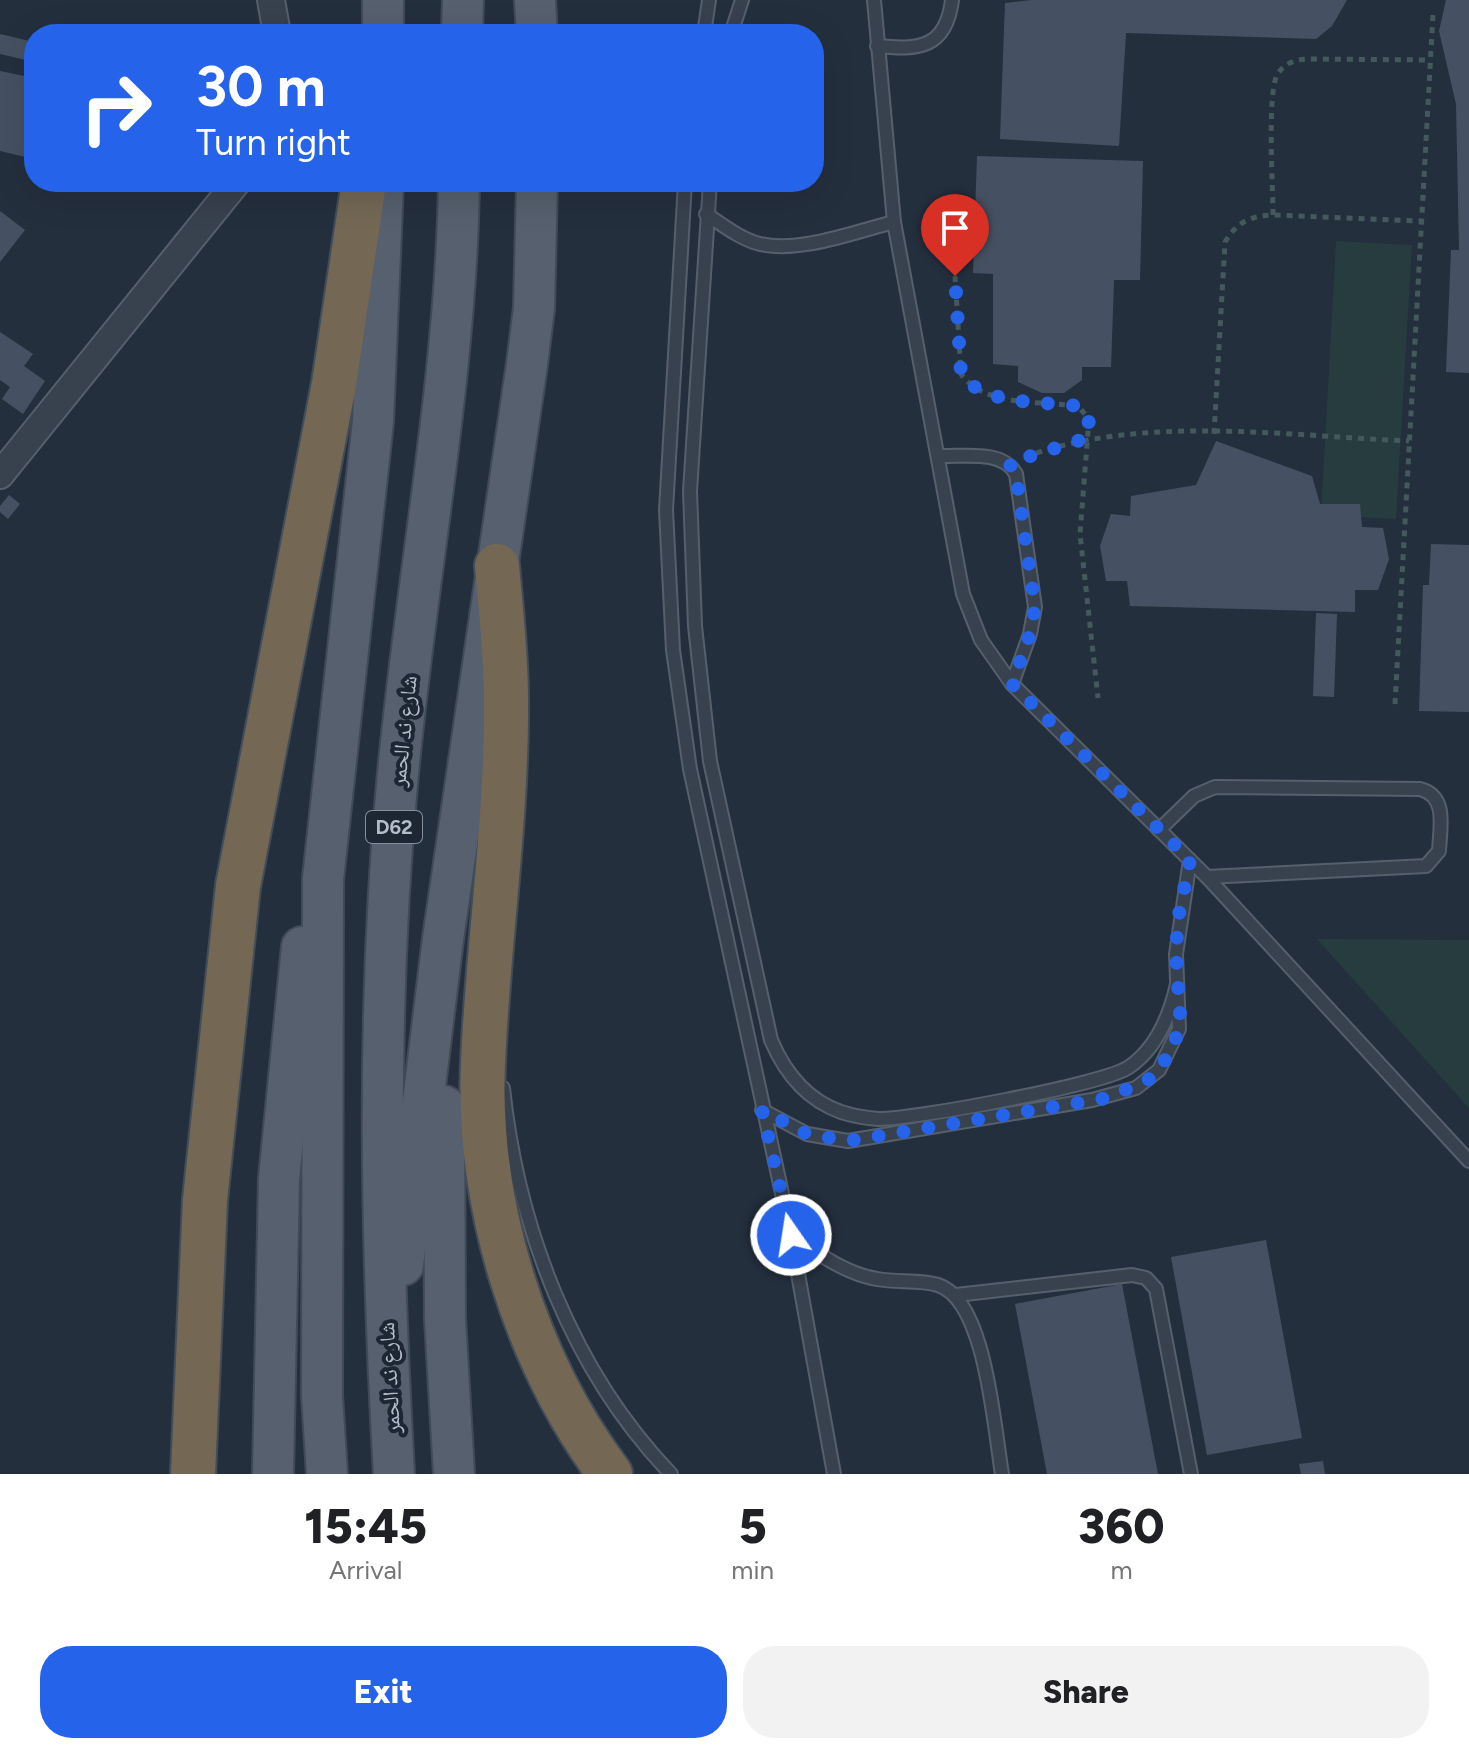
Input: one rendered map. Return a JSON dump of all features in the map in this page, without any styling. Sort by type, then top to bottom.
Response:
[{"type":"highway","points":[[193,1474],[205,1200],[238,886],[334,384],[363,192]]},
{"type":"highway","points":[[497,566],[507,700],[483,1063],[484,1117],[499,1224],[512,1276],[546,1364],[577,1424],[610,1474]]},
{"type":"main road","points":[[383,0],[383,24]]},
{"type":"main road","points":[[462,24],[463,0]]},
{"type":"main road","points":[[535,0],[536,24]]},
{"type":"main road","points":[[327,1474],[322,1396],[323,879],[373,421],[383,192]]},
{"type":"main road","name":"شارع ند الحمر","points":[[394,1474],[380,1113],[383,1008],[397,786],[451,327],[458,192]]},
{"type":"main road","points":[[389,1384],[443,939],[534,308],[537,192]]},
{"type":"main road","points":[[273,1474],[280,1163],[300,952],[323,879]]},
{"type":"main road","points":[[443,939],[445,1319],[454,1474]]},
{"type":"street","points":[[271,0],[275,24]]},
{"type":"street","points":[[0,475],[229,192]]},
{"type":"lane","points":[[705,24],[709,0]]},
{"type":"lane","points":[[734,24],[742,0]]},
{"type":"lane","points":[[874,0],[894,222],[971,617],[995,663],[1012,684],[1207,877],[1469,1161]]},
{"type":"lane","points":[[877,46],[913,49],[924,46],[942,31],[952,0]]},
{"type":"lane","points":[[684,192],[666,496],[673,650],[690,769],[791,1235],[834,1474]]},
{"type":"lane","points":[[709,192],[690,491],[695,626],[710,761],[771,1040],[786,1071],[826,1106],[861,1117],[899,1117],[1096,1081],[1129,1067],[1160,1032],[1177,984]]},
{"type":"lane","points":[[706,214],[743,238],[772,246],[800,244],[894,222]]},
{"type":"lane","points":[[939,456],[997,458],[1009,463],[1016,474],[1035,607],[1030,634],[1012,684]]},
{"type":"lane","points":[[1159,830],[1194,796],[1227,786],[1420,789],[1432,793],[1439,802],[1439,851],[1426,866],[1207,877]]},
{"type":"lane","points":[[762,1110],[807,1134],[848,1141],[1122,1094],[1148,1080],[1159,1070],[1175,1043],[1180,1014],[1178,919],[1190,860]]},
{"type":"lane","points":[[491,973],[498,1035]]},
{"type":"lane","points":[[503,1080],[522,1197],[556,1296],[605,1387],[671,1474]]},
{"type":"lane","points":[[791,1235],[859,1275],[935,1284],[956,1295],[977,1330],[1002,1474]]},
{"type":"lane","points":[[956,1295],[1132,1275],[1146,1278],[1156,1289],[1191,1474]]},
{"type":"path","points":[[1395,704],[1433,14]]},
{"type":"path","points":[[1273,215],[1273,88],[1285,66],[1297,59],[1430,60]]},
{"type":"path","points":[[1214,434],[1225,242],[1234,227],[1254,216],[1273,215],[1421,221]]},
{"type":"path","points":[[955,276],[961,374],[969,384],[994,396],[1078,406],[1089,419],[1080,534],[1098,698]]},
{"type":"path","points":[[1009,463],[1087,438],[1214,434],[1409,441]]},
{"type":"green space","points":[[1336,241],[1412,245],[1396,519],[1321,515]]},
{"type":"green space","points":[[1317,939],[1469,940],[1469,1108]]},
{"type":"building","points":[[1032,0],[1347,0],[1332,26],[1316,39],[1126,33],[1119,146],[1000,139],[1005,3]]},
{"type":"building","points":[[1446,0],[1469,0],[1469,373],[1446,372],[1451,250],[1459,250],[1456,104],[1439,31]]},
{"type":"building","points":[[0,34],[24,40],[24,60],[0,54]]},
{"type":"building","points":[[0,71],[24,76],[24,157],[0,151]]},
{"type":"building","points":[[977,156],[1143,161],[1140,280],[1114,280],[1111,367],[1082,367],[1082,380],[1064,393],[1042,393],[1018,382],[1018,366],[993,364],[993,274],[973,273]]},
{"type":"building","points":[[0,211],[25,230],[0,262]]},
{"type":"building","points":[[0,332],[33,354],[24,366],[45,381],[23,414],[2,399],[10,387],[0,380]]},
{"type":"building","points":[[1216,441],[1312,476],[1320,504],[1360,504],[1362,527],[1383,528],[1389,559],[1378,590],[1355,590],[1355,612],[1130,606],[1127,581],[1106,581],[1100,546],[1111,514],[1130,516],[1131,496],[1196,485]]},
{"type":"building","points":[[9,495],[20,504],[8,519],[0,512],[0,506]]},
{"type":"building","points":[[1431,544],[1469,545],[1469,712],[1419,711],[1423,585],[1429,585]]},
{"type":"building","points":[[1316,613],[1337,614],[1334,697],[1313,696]]},
{"type":"building","points":[[1266,1240],[1302,1438],[1207,1455],[1171,1257]]},
{"type":"building","points":[[1122,1284],[1158,1474],[1047,1474],[1015,1304]]},
{"type":"building","points":[[1323,1461],[1325,1474],[1301,1474],[1299,1464]]},
{"type":"route","points":[[791,1235],[762,1110],[807,1134],[848,1141],[1107,1098],[1136,1088],[1159,1070],[1175,1043],[1179,1029],[1178,919],[1190,860],[1012,684],[1035,616],[1035,598],[1016,474],[1009,463],[1087,438],[1089,419],[1084,409],[1078,406],[994,396],[979,392],[969,384],[961,374],[955,276]]}]
